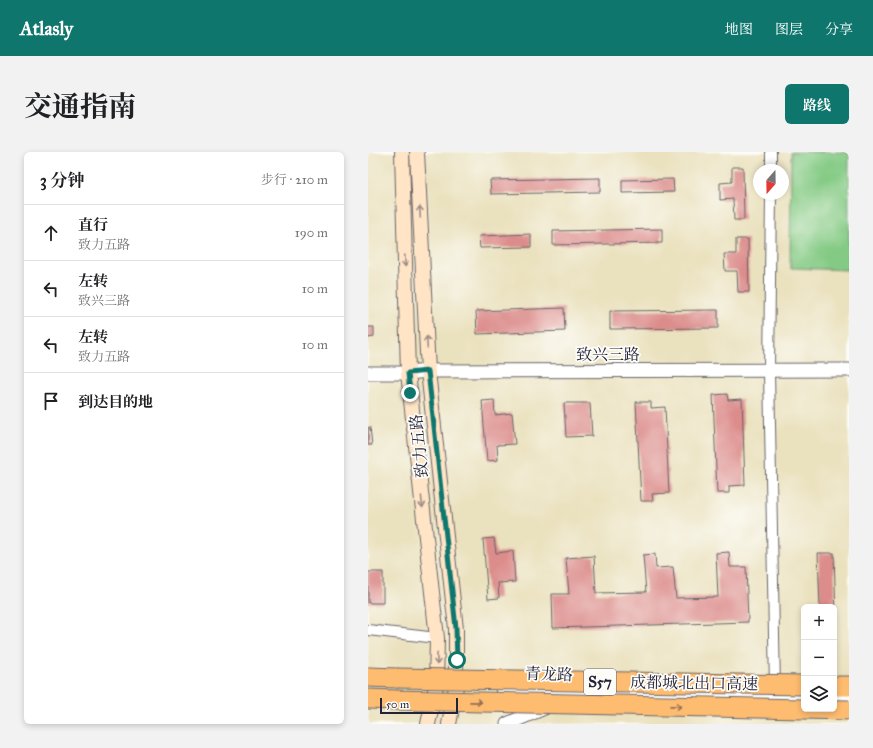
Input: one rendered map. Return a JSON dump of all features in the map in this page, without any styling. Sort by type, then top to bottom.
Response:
[{"type":"highway","name":"成都城北出口高速","points":[[368,677],[801,685]]},
{"type":"highway","points":[[837,686],[849,686]]},
{"type":"highway","name":"成都城北出口高速","points":[[368,699],[849,710]]},
{"type":"main road","name":"致力五路","points":[[402,152],[408,373],[437,638],[436,686],[428,724]]},
{"type":"main road","name":"致力五路","points":[[417,152],[428,371],[456,628],[456,687],[450,724]]},
{"type":"street","points":[[771,152],[771,164]]},
{"type":"street","points":[[771,200],[769,371],[775,696]]},
{"type":"street","name":"致兴三路","points":[[368,373],[408,373],[428,371],[849,370]]},
{"type":"street","points":[[368,630],[437,638]]},
{"type":"street","name":"青龙路","points":[[436,686],[580,692],[801,696]]},
{"type":"street","points":[[507,724],[580,692]]},
{"type":"street","points":[[837,697],[849,697]]},
{"type":"green space","points":[[791,152],[849,152],[849,270],[790,268]]},
{"type":"building","points":[[732,167],[743,167],[744,220],[734,220],[733,199],[720,200],[720,183],[732,182]]},
{"type":"building","points":[[600,178],[600,192],[491,194],[490,180]]},
{"type":"building","points":[[673,179],[674,192],[622,193],[622,180]]},
{"type":"building","points":[[662,229],[662,243],[553,245],[553,231]]},
{"type":"building","points":[[531,234],[531,247],[480,248],[479,236]]},
{"type":"building","points":[[736,239],[748,239],[749,292],[738,292],[737,271],[725,271],[724,254],[736,254]]},
{"type":"building","points":[[564,308],[565,331],[477,334],[476,311]]},
{"type":"building","points":[[718,310],[718,328],[610,329],[610,311]]},
{"type":"building","points":[[368,327],[374,327],[374,337],[368,338]]},
{"type":"building","points":[[727,394],[728,400],[742,399],[745,485],[729,486],[729,493],[717,493],[713,395]]},
{"type":"building","points":[[494,400],[495,415],[512,413],[515,444],[497,445],[498,460],[487,461],[482,401]]},
{"type":"building","points":[[636,402],[651,402],[651,408],[665,407],[669,493],[652,494],[653,501],[641,501]]},
{"type":"building","points":[[564,403],[590,403],[592,436],[566,437]]},
{"type":"building","points":[[370,427],[372,445],[368,445],[368,428]]},
{"type":"building","points":[[494,538],[496,553],[513,551],[515,582],[498,583],[499,598],[488,599],[483,539]]},
{"type":"building","points":[[729,552],[730,567],[746,567],[748,622],[553,628],[552,594],[569,594],[566,558],[594,556],[596,593],[646,592],[643,555],[655,554],[656,568],[673,567],[676,598],[718,597],[716,553]]},
{"type":"building","points":[[818,553],[834,553],[836,604],[820,604]]},
{"type":"building","points":[[368,572],[383,572],[383,603],[368,603]]},
{"type":"route","points":[[410,393],[408,373],[428,371],[456,628],[457,660]]}]
